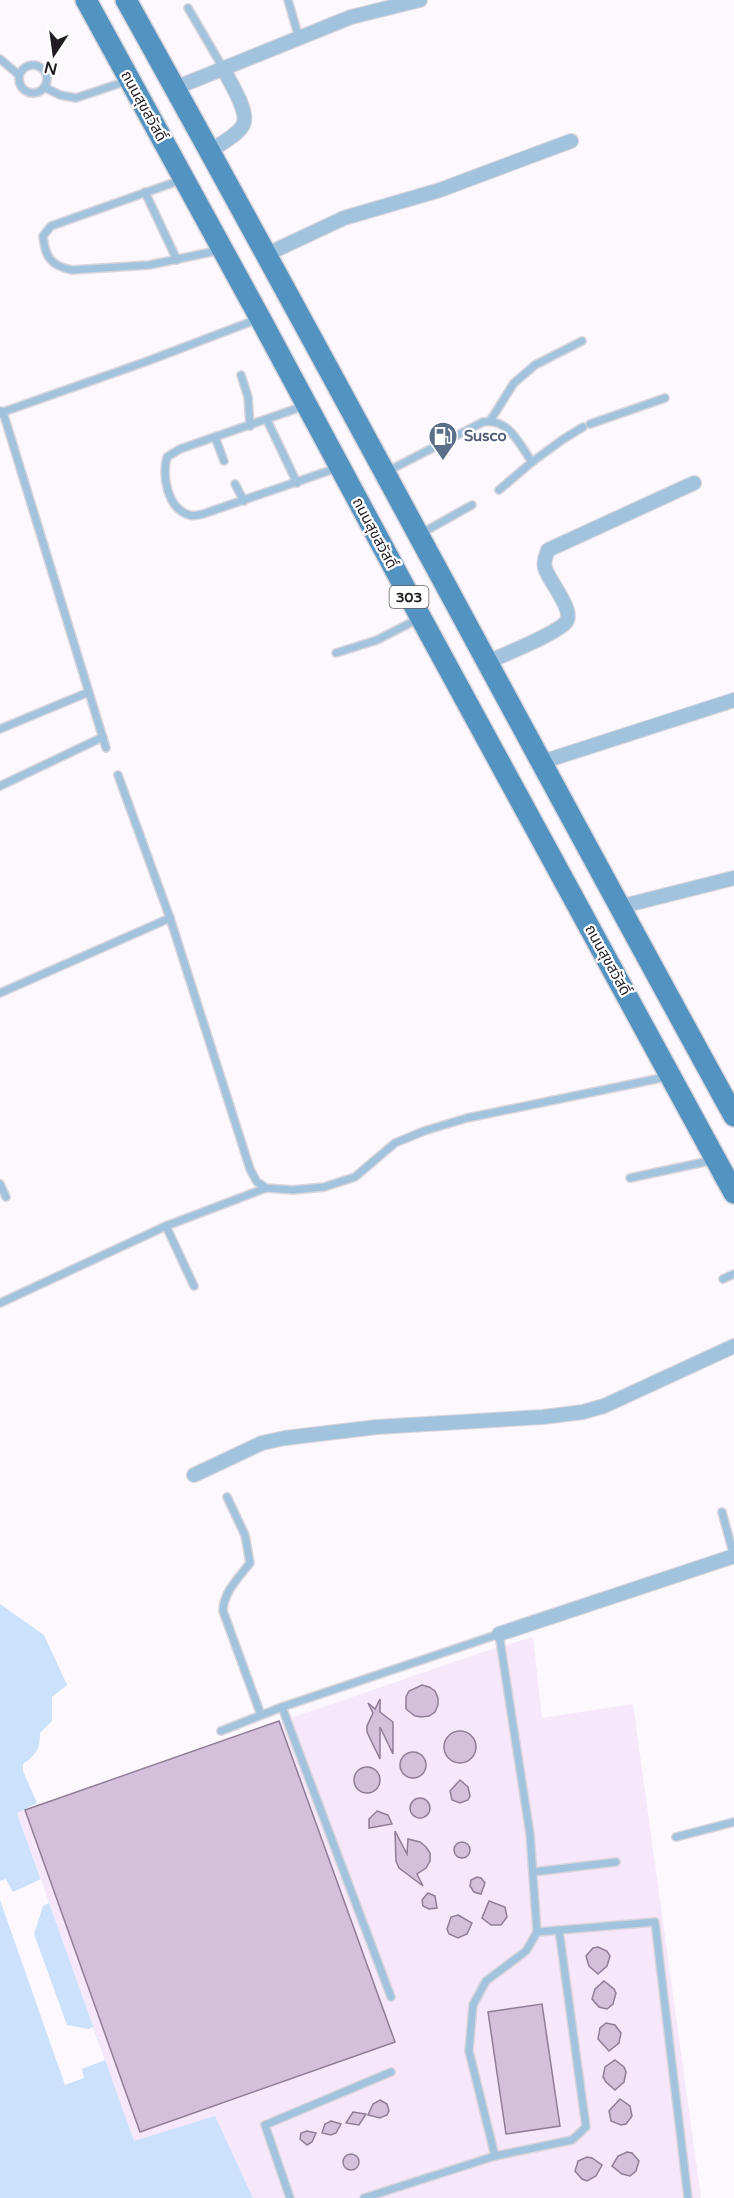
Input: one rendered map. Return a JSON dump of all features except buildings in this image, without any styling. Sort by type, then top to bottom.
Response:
[{"type":"main road","name":"ถนนสุขสวัสดิ์","points":[[86,0],[734,1193]]},
{"type":"main road","name":"303","points":[[126,0],[419,534],[734,1116]]},
{"type":"street","points":[[175,88],[351,17],[420,0]]},
{"type":"street","points":[[209,152],[238,131],[245,119],[243,108],[223,68]]},
{"type":"street","points":[[265,255],[344,218],[440,190],[571,141]]},
{"type":"street","points":[[488,662],[566,623],[568,618],[566,606],[544,567],[544,559],[548,550],[694,483]]},
{"type":"street","points":[[542,762],[734,700]]},
{"type":"street","points":[[619,907],[734,878]]},
{"type":"street","points":[[194,1474],[262,1443],[285,1438],[376,1428],[506,1420],[583,1412],[604,1406],[734,1346]]},
{"type":"street","points":[[499,1634],[734,1556]]},
{"type":"lane","points":[[288,0],[299,38]]},
{"type":"lane","points":[[188,9],[223,68]]},
{"type":"lane","points":[[0,59],[19,75],[21,86],[25,90],[34,92],[44,87]]},
{"type":"lane","points":[[19,75],[22,70],[31,65],[41,68],[46,77],[44,87]]},
{"type":"lane","points":[[44,87],[60,95],[76,98],[130,80]]},
{"type":"lane","points":[[184,179],[51,226],[43,236],[44,250],[51,262],[72,270],[149,265],[223,250]]},
{"type":"lane","points":[[145,192],[177,260]]},
{"type":"lane","points":[[106,748],[1,412],[145,362],[260,318]]},
{"type":"lane","points":[[490,421],[514,383],[535,365],[582,341]]},
{"type":"lane","points":[[241,375],[248,397],[250,426]]},
{"type":"lane","points":[[499,490],[532,462],[586,426],[665,398]]},
{"type":"lane","points":[[307,405],[180,449],[167,457],[164,469],[166,484],[177,507],[190,515],[203,514],[339,467]]},
{"type":"lane","points":[[267,420],[297,483]]},
{"type":"lane","points":[[385,472],[483,422],[490,421],[507,428],[532,462]]},
{"type":"lane","points":[[215,437],[224,461]]},
{"type":"lane","points":[[235,484],[244,501]]},
{"type":"lane","points":[[419,534],[472,505]]},
{"type":"lane","points":[[336,652],[377,640],[421,618]]},
{"type":"lane","points":[[0,729],[89,692]]},
{"type":"lane","points":[[0,786],[103,737]]},
{"type":"lane","points":[[118,775],[170,918],[250,1169],[257,1182],[266,1188]]},
{"type":"lane","points":[[0,993],[170,918]]},
{"type":"lane","points":[[0,1303],[166,1226],[266,1188],[293,1190],[324,1187],[355,1177],[395,1143],[424,1131],[488,1113],[671,1076]]},
{"type":"lane","points":[[630,1178],[716,1159]]},
{"type":"lane","points":[[0,1184],[6,1197]]},
{"type":"lane","points":[[166,1226],[194,1286]]},
{"type":"lane","points":[[723,1278],[734,1274]]},
{"type":"lane","points":[[227,1497],[245,1535],[250,1563],[228,1592],[223,1602],[223,1611],[261,1715]]},
{"type":"lane","points":[[722,1512],[734,1556]]},
{"type":"lane","points":[[221,1731],[282,1707],[499,1634],[530,1834],[537,1932],[526,1952],[486,1981],[473,2005],[469,2051],[495,2156]]},
{"type":"lane","points":[[282,1707],[391,1997]]},
{"type":"lane","points":[[676,1837],[734,1822]]},
{"type":"lane","points":[[533,1872],[616,1862]]},
{"type":"lane","points":[[537,1932],[655,1922],[688,2198]]},
{"type":"lane","points":[[364,2198],[495,2156],[572,2140],[586,2127],[559,1930]]},
{"type":"lane","points":[[290,2198],[266,2125],[391,2072]]},
{"type":"shaded area","points":[[533,1637],[542,1718],[633,1704],[701,2198],[253,2198],[215,2117],[134,2142],[17,1812],[483,1652]]},
{"type":"water","points":[[0,1604],[44,1635],[67,1685],[52,1697],[52,1721],[40,1733],[36,1751],[23,1764],[23,1771],[37,1803],[17,1813],[134,2141],[215,2116],[253,2198],[0,2198]]},
{"type":"pier","points":[[6,1879],[13,1892],[41,1879],[49,1903],[43,1906],[34,1934],[67,2025],[88,2029],[93,2027],[105,2060],[82,2069],[84,2078],[65,2085],[0,1900],[0,1881]]},
{"type":"place","name":"Susco","points":[[443,462]]}]
